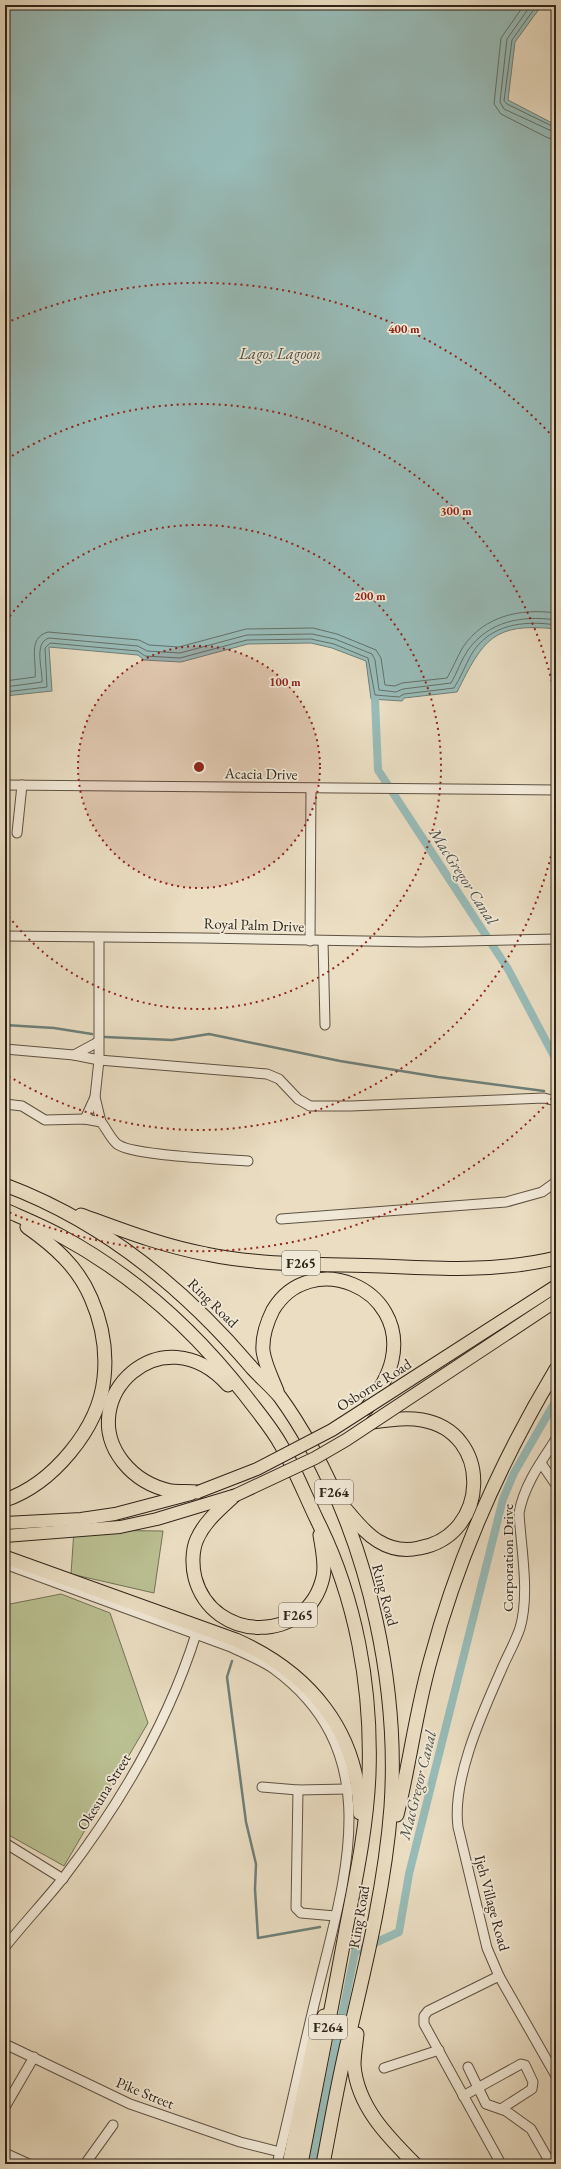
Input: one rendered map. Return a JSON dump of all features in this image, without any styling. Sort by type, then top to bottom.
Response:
[{"type":"highway","name":"Ring Road","points":[[5,1185],[54,1204],[131,1254],[164,1279],[225,1336],[279,1396],[311,1446],[338,1500],[365,1577],[384,1662],[390,1721],[391,1782],[386,1858],[361,1990],[348,2040],[323,2164]]},
{"type":"highway","name":"F265","points":[[54,1204],[151,1240],[177,1248],[207,1255],[257,1261],[440,1269],[503,1268],[556,1258]]},
{"type":"highway","name":"Ring Road","points":[[5,1210],[60,1235],[133,1282],[159,1303],[203,1345],[249,1400],[280,1443],[328,1542],[345,1589],[360,1646],[364,1672],[369,1738],[368,1798],[354,1889],[301,2164]]},
{"type":"highway","points":[[5,1210],[51,1244],[67,1260],[80,1277],[91,1297],[103,1338],[104,1379],[96,1406],[85,1431],[72,1451],[54,1470],[36,1484],[17,1496],[5,1500]]},
{"type":"highway","points":[[279,1396],[263,1350],[264,1333],[276,1307],[298,1285],[315,1280],[344,1281],[372,1296],[381,1304],[388,1316],[393,1332],[392,1360],[381,1387],[367,1409]]},
{"type":"highway","points":[[198,1492],[171,1491],[143,1481],[128,1469],[115,1452],[109,1431],[110,1408],[121,1384],[141,1365],[153,1360],[169,1357],[186,1358],[202,1363],[219,1375],[236,1394],[249,1400]]},
{"type":"highway","points":[[386,1858],[398,1811],[430,1660],[450,1595],[479,1520],[505,1463],[531,1411],[556,1369]]},
{"type":"highway","points":[[338,1500],[361,1528],[380,1542],[409,1550],[428,1547],[442,1541],[456,1530],[466,1518],[472,1502],[475,1484],[473,1468],[462,1444],[446,1430],[423,1420],[404,1418],[373,1422]]},
{"type":"highway","name":"F265","points":[[234,1496],[212,1516],[195,1546],[194,1574],[197,1587],[214,1612],[225,1619],[248,1627],[274,1626],[292,1619],[314,1599],[324,1575],[324,1559],[317,1519]]},
{"type":"highway","points":[[5,1556],[236,1640],[263,1652],[281,1664],[318,1698],[332,1717],[344,1739],[357,1780],[361,1844]]},
{"type":"highway","points":[[289,2164],[314,2042],[336,1986]]},
{"type":"highway","points":[[361,1990],[354,2065],[359,2088],[385,2134],[416,2164]]},
{"type":"main road","name":"Osborne Road","points":[[5,1524],[115,1514],[198,1492],[232,1480],[278,1459],[367,1409],[556,1286]]},
{"type":"main road","name":"Osborne Road","points":[[5,1536],[47,1534],[120,1527],[157,1520],[234,1496],[315,1458],[373,1422],[556,1301]]},
{"type":"street","name":"Acacia Drive","points":[[5,785],[556,790]]},
{"type":"street","points":[[17,833],[22,785]]},
{"type":"street","points":[[310,941],[311,788]]},
{"type":"street","name":"Royal Palm Drive","points":[[5,936],[202,938],[310,941],[501,941],[556,939]]},
{"type":"street","points":[[85,1118],[95,1097],[99,1060],[99,938]]},
{"type":"street","points":[[323,941],[325,1025]]},
{"type":"street","points":[[74,1055],[98,1042]]},
{"type":"street","points":[[5,1049],[74,1055],[99,1060],[267,1074],[279,1080],[298,1099],[310,1106],[351,1106],[544,1098],[556,1101]]},
{"type":"street","points":[[95,1097],[101,1122],[117,1144],[128,1149],[147,1153],[248,1161]]},
{"type":"street","points":[[5,1104],[22,1106],[45,1120],[85,1118],[101,1122]]},
{"type":"street","points":[[281,1219],[506,1202],[542,1192],[556,1182]]},
{"type":"street","name":"Corporation Drive","points":[[470,1748],[493,1687],[521,1621],[525,1598],[519,1513],[527,1488],[556,1439]]},
{"type":"street","points":[[541,1463],[556,1485]]},
{"type":"street","points":[[5,1564],[231,1647],[272,1669],[305,1697],[320,1716],[341,1757],[348,1789],[350,1811],[348,1848],[336,1916],[277,2164]]},
{"type":"street","name":"Okesuna Street","points":[[5,1947],[63,1879],[90,1841],[128,1782],[165,1716],[196,1634]]},
{"type":"street","name":"Ijeh Village Road","points":[[470,1748],[458,1795],[456,1811],[458,1827],[487,1948],[499,1976],[556,2076]]},
{"type":"street","points":[[262,1787],[298,1790],[348,1789]]},
{"type":"street","points":[[298,1790],[296,1908],[301,1913],[336,1916]]},
{"type":"street","points":[[5,1843],[63,1879]]},
{"type":"street","points":[[499,1976],[428,2010],[424,2016],[424,2024],[501,2164]]},
{"type":"street","name":"Pike Street","points":[[5,2044],[130,2104],[219,2135],[280,2152]]},
{"type":"street","points":[[384,2068],[438,2050]]},
{"type":"street","points":[[5,2107],[34,2057]]},
{"type":"street","points":[[464,2096],[521,2064],[525,2065],[533,2082],[532,2089],[501,2109]]},
{"type":"street","points":[[468,2067],[477,2089],[486,2104],[501,2109],[530,2128],[551,2164]]},
{"type":"street","points":[[86,2164],[113,2125]]},
{"type":"street","points":[[5,2153],[29,2164]]},
{"type":"green space","points":[[74,1530],[163,1531],[154,1593],[71,1574]]},
{"type":"green space","points":[[61,1594],[110,1613],[148,1723],[64,1866],[5,1833],[5,1605]]},
{"type":"water","name":"Lagos Lagoon","points":[[5,5],[542,5],[515,42],[508,100],[556,125],[556,629],[535,628],[504,632],[493,638],[483,647],[466,674],[457,692],[404,698],[402,701],[371,699],[366,661],[332,648],[311,643],[248,644],[181,662],[144,660],[138,655],[49,647],[52,691],[5,696]]},
{"type":"waterway","name":"MacGregor Canal","points":[[375,700],[378,770],[508,969],[556,1060]]},
{"type":"waterway","points":[[5,1025],[54,1028],[92,1034]]},
{"type":"waterway","points":[[105,1037],[172,1040],[209,1034],[340,1061],[438,1077],[544,1091]]},
{"type":"waterway","name":"MacGregor Canal","points":[[312,2164],[355,1952],[399,1932],[409,1874],[503,1499],[514,1473],[556,1400]]},
{"type":"waterway","points":[[232,1661],[227,1677],[246,1822],[256,1864],[255,1889],[258,1938],[320,1927]]},
{"type":"waterway","points":[[348,1942],[355,1952]]}]
